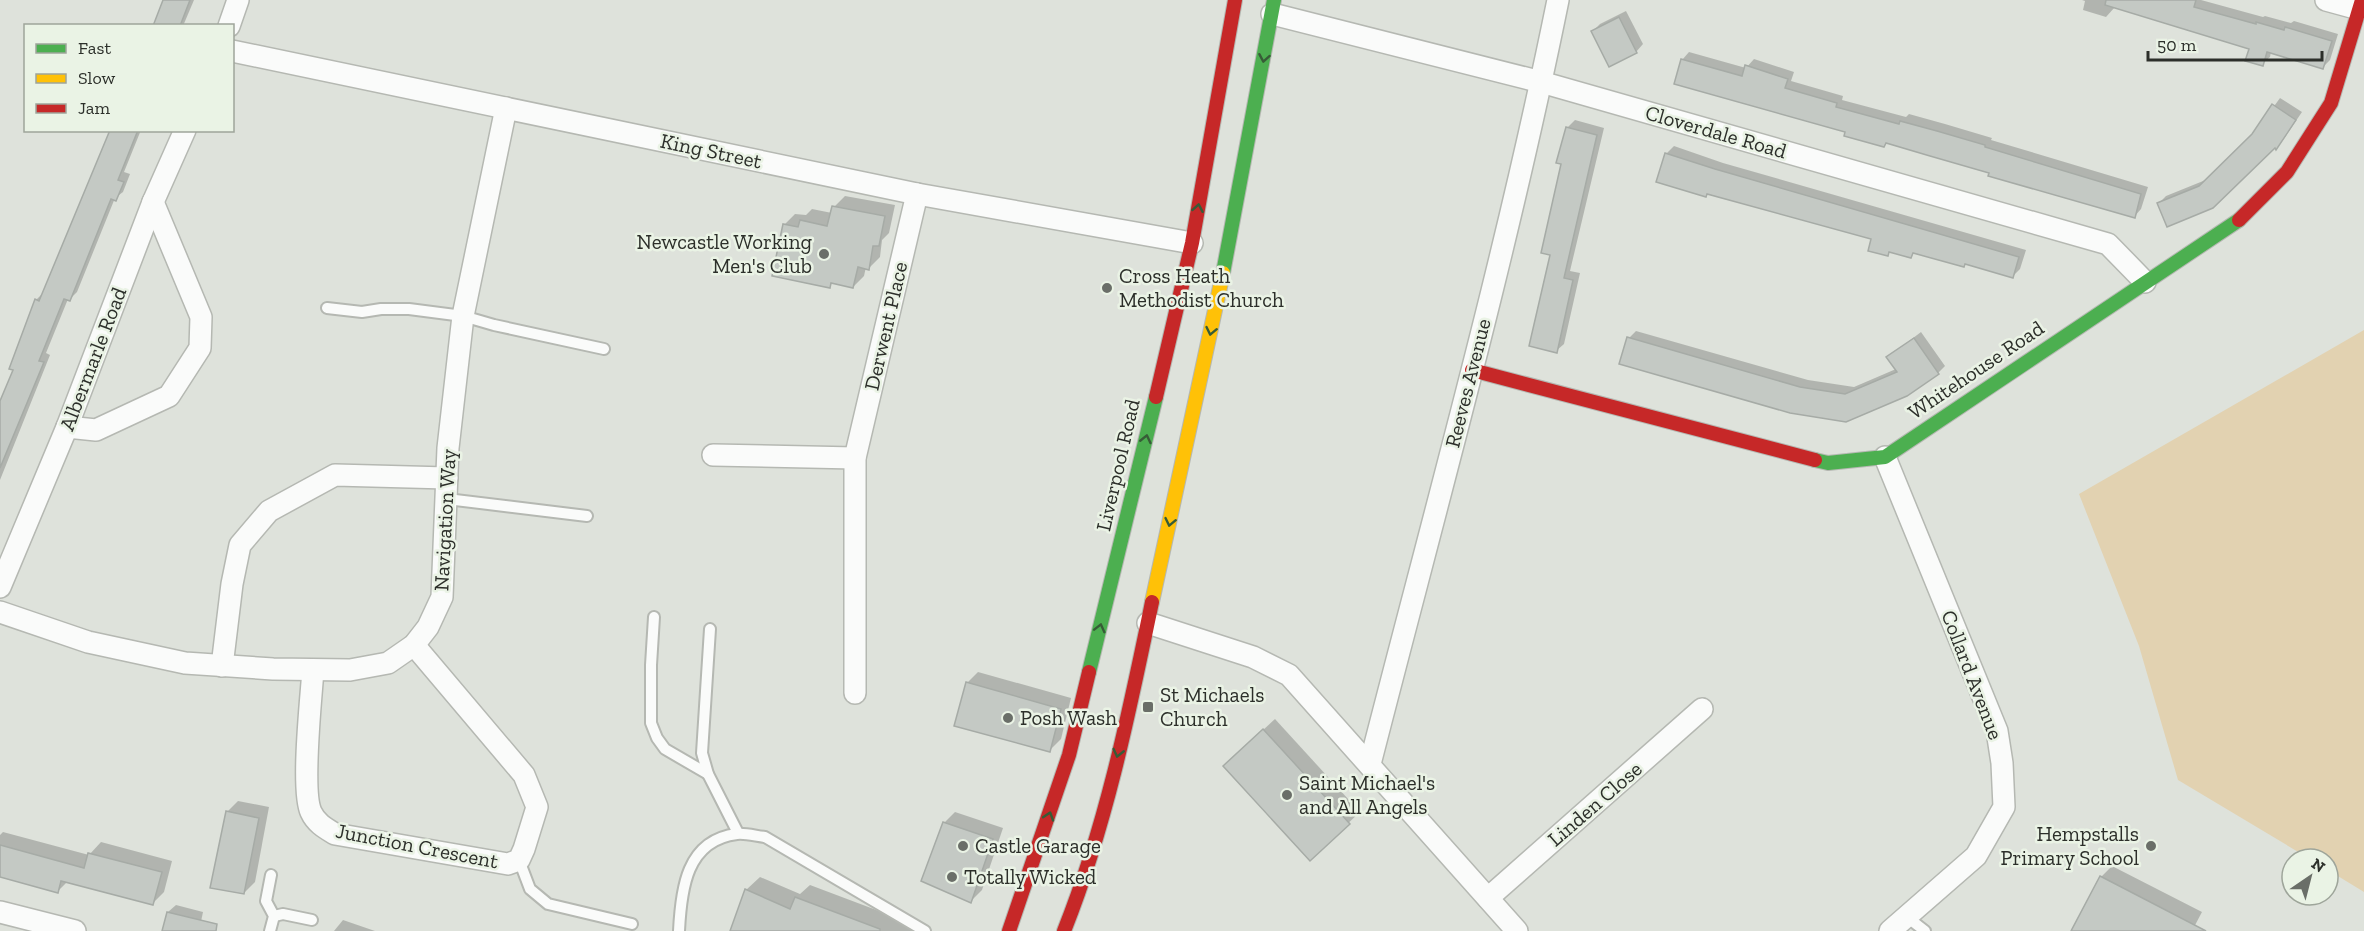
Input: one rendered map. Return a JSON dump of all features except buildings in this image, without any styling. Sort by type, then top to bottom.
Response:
[{"type":"main road","name":"Liverpool Road","points":[[1009,931],[1069,755],[1192,243],[1235,0]]},
{"type":"main road","name":"Whitehouse Road","points":[[1472,370],[1828,464],[1885,457],[2246,215],[2287,172],[2331,103],[2361,5]]},
{"type":"main road","points":[[1064,931],[1083,884],[1106,806],[1148,623],[1229,246],[1273,7]]},
{"type":"main road","points":[[1023,895],[1031,916]]},
{"type":"street","points":[[230,24],[238,0]]},
{"type":"street","name":"Reeves Avenue","points":[[1370,764],[1472,370],[1541,82],[1558,0]]},
{"type":"street","points":[[2326,0],[2361,5]]},
{"type":"street","name":"Cloverdale Road","points":[[1273,7],[2108,244],[2145,282]]},
{"type":"street","name":"King Street","points":[[234,51],[917,194],[1192,243]]},
{"type":"street","name":"Navigation Way","points":[[0,612],[88,642],[185,663],[222,666],[350,670],[388,663],[414,645],[428,627],[442,597],[448,448],[463,316],[506,108]]},
{"type":"street","name":"Albermarle Road","points":[[0,587],[67,427],[153,202],[184,132]]},
{"type":"street","name":"Derwent Place","points":[[855,693],[855,458],[917,194]]},
{"type":"street","points":[[67,427],[96,430],[169,396],[200,348],[201,317],[153,202]]},
{"type":"street","points":[[713,455],[855,458]]},
{"type":"street","name":"Collard Avenue","points":[[1885,457],[1997,731],[2002,763],[2004,807],[1976,856],[1890,931]]},
{"type":"street","points":[[222,666],[232,584],[240,545],[269,510],[335,475],[447,478]]},
{"type":"street","points":[[1148,623],[1253,657],[1289,675],[1517,931]]},
{"type":"street","name":"Junction Crescent","points":[[313,670],[306,791],[311,812],[321,826],[335,834],[508,864],[519,860],[537,807],[524,775],[414,645]]},
{"type":"street","name":"Linden Close","points":[[1488,898],[1702,709]]},
{"type":"street","points":[[0,912],[75,931]]},
{"type":"lane","points":[[327,308],[362,312],[409,309],[463,316],[604,349]]},
{"type":"lane","points":[[447,499],[587,516]]},
{"type":"lane","points":[[654,617],[651,723],[657,738],[665,749],[708,774]]},
{"type":"lane","points":[[710,629],[702,753],[708,774],[738,833]]},
{"type":"lane","points":[[679,931],[681,902],[687,872],[700,852],[715,839],[738,833],[765,837],[926,931]]},
{"type":"lane","points":[[519,860],[530,889],[548,904],[632,924]]},
{"type":"lane","points":[[270,931],[274,916],[266,900],[271,875]]},
{"type":"lane","points":[[274,916],[283,914],[312,920]]},
{"type":"lane","points":[[1907,916],[1925,931]]},
{"type":"shaded area","points":[[2364,330],[2364,892],[2340,877],[2340,847],[2290,847],[2178,780],[2139,646],[2079,494]]},
{"type":"traffic: fast","points":[[1223,273],[1274,0]]},
{"type":"traffic: fast","points":[[1815,460],[1828,463],[1885,457],[2239,220]]},
{"type":"traffic: fast","points":[[1089,672],[1156,397]]},
{"type":"traffic: slow","points":[[1152,602],[1223,273]]},
{"type":"traffic: jam","points":[[1156,397],[1192,243],[1235,0]]},
{"type":"traffic: jam","points":[[2239,220],[2287,172],[2331,103],[2362,0]]},
{"type":"traffic: jam","points":[[1472,370],[1815,460]]},
{"type":"traffic: jam","points":[[1064,931],[1092,851],[1115,769],[1152,602]]},
{"type":"traffic: jam","points":[[1009,931],[1069,755],[1089,672]]},
{"type":"place","name":"Newcastle Working Men's Club","points":[[824,254]]},
{"type":"place","name":"Cross Heath Methodist Church","points":[[1107,288]]},
{"type":"place","name":"St Michaels Church","points":[[1148,707]]},
{"type":"place","name":"Posh Wash","points":[[1008,718]]},
{"type":"place","name":"Saint Michael's and All Angels","points":[[1287,795]]},
{"type":"place","name":"Castle Garage","points":[[963,846]]},
{"type":"place","name":"Hempstalls Primary School","points":[[2151,846]]},
{"type":"place","name":"Totally Wicked","points":[[952,877]]}]
